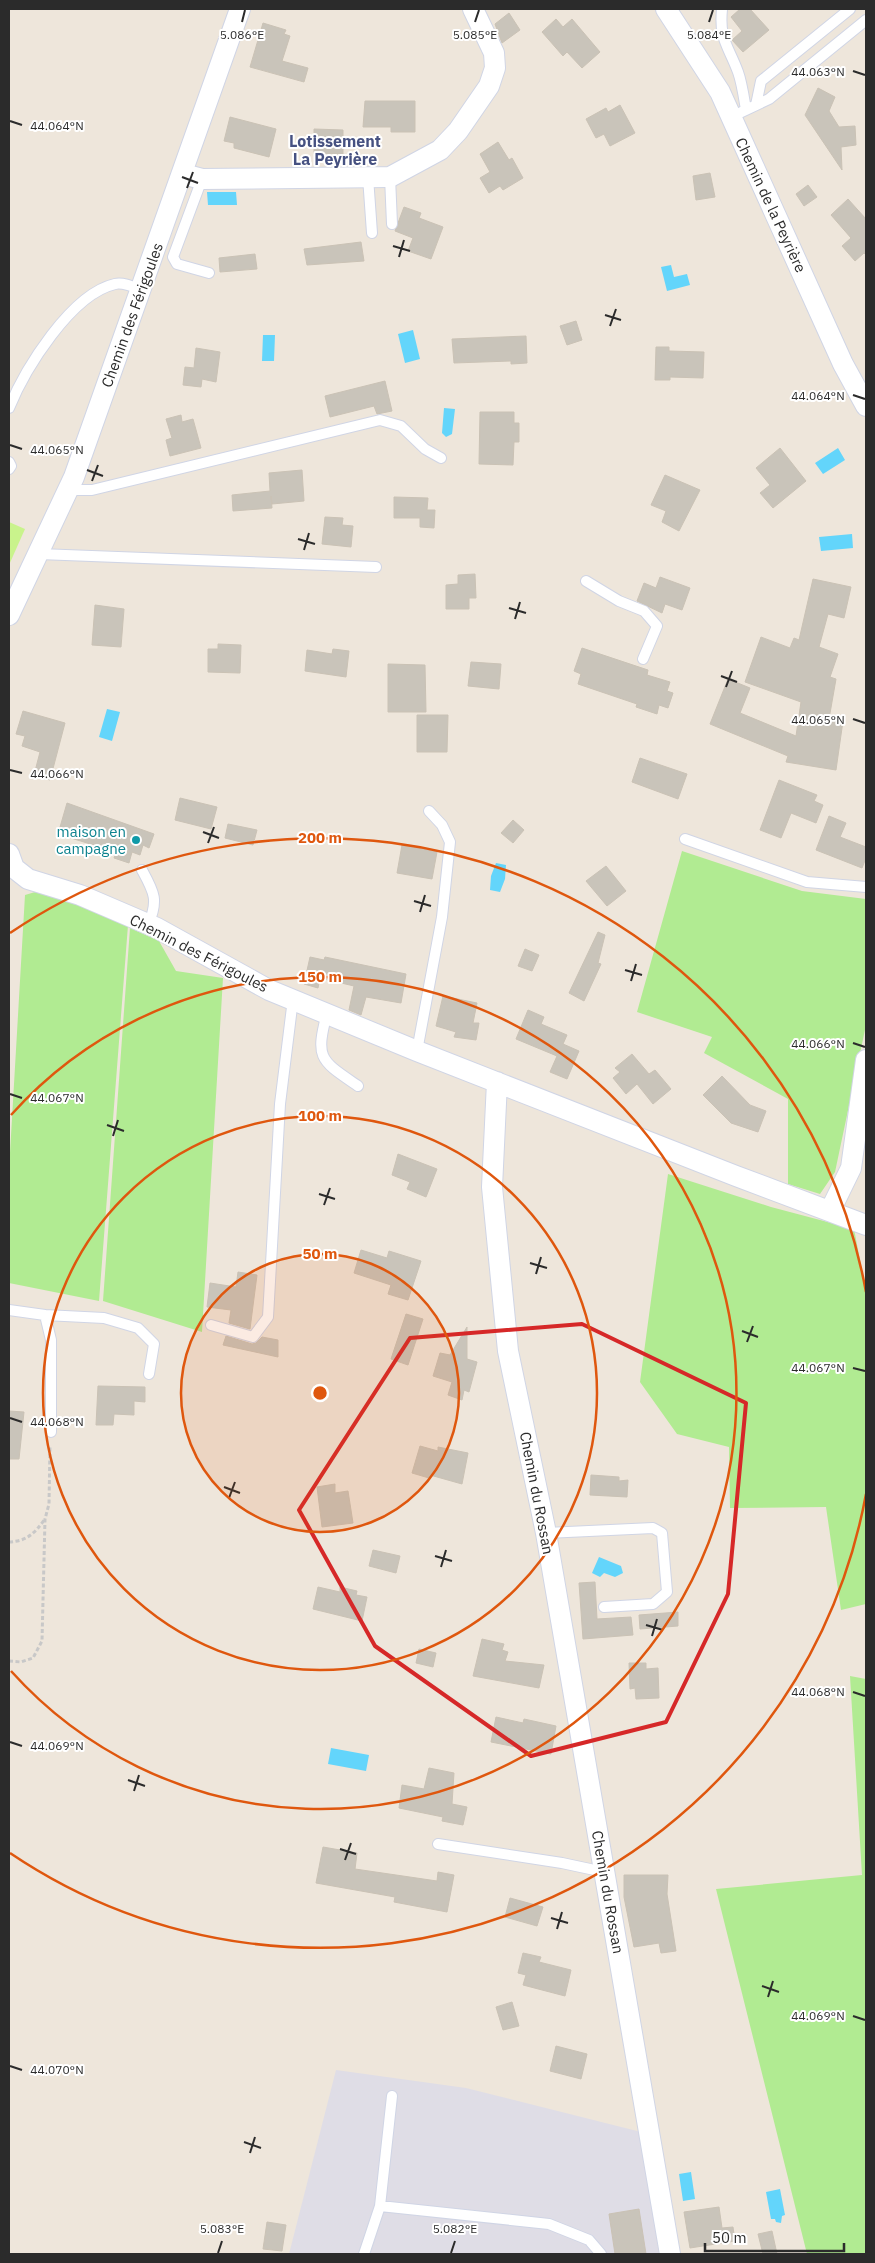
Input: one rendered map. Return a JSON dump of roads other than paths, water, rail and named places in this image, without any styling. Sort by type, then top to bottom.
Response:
[{"type":"street","name":"Chemin des Férigoules","points":[[9,615],[68,490],[142,290],[192,177],[222,55],[240,9]]},
{"type":"street","points":[[192,177],[390,177],[440,150],[458,131],[489,86],[495,68],[494,54],[473,9]]},
{"type":"street","name":"Chemin de la Peyrière","points":[[666,9],[720,92],[739,114],[843,364],[866,406]]},
{"type":"street","name":"Chemin des Férigoules","points":[[10,868],[28,879],[80,894],[148,925],[269,990],[497,1082]]},
{"type":"street","points":[[830,1211],[851,1168],[866,1060]]},
{"type":"street","points":[[497,1082],[866,1225]]},
{"type":"street","name":"Chemin du Rossan","points":[[497,1082],[492,1187],[508,1351],[546,1533],[670,2254]]},
{"type":"lane","points":[[722,9],[720,25],[724,46],[738,72],[739,114],[769,99],[866,20]]},
{"type":"lane","points":[[756,105],[761,80],[850,9]]},
{"type":"lane","points":[[192,177],[173,257],[178,264],[209,273]]},
{"type":"lane","points":[[368,177],[372,233]]},
{"type":"lane","points":[[390,177],[392,224]]},
{"type":"lane","points":[[9,408],[38,356],[67,315],[93,294],[116,284],[142,290]]},
{"type":"lane","points":[[68,490],[92,490],[380,420],[401,426],[425,449],[441,458]]},
{"type":"lane","points":[[9,462],[11,466],[9,469]]},
{"type":"lane","points":[[39,554],[376,567]]},
{"type":"lane","points":[[586,581],[619,600],[644,611],[657,626],[643,659]]},
{"type":"lane","points":[[418,1051],[442,917],[450,842],[442,825],[429,811]]},
{"type":"lane","points":[[685,839],[807,882],[866,887]]},
{"type":"lane","points":[[142,870],[153,890],[155,909],[148,925]]},
{"type":"lane","points":[[211,1326],[253,1337],[268,1317],[280,1104],[292,999]]},
{"type":"lane","points":[[327,1012],[320,1048],[328,1066],[358,1086]]},
{"type":"lane","points":[[9,1310],[44,1315],[104,1318],[138,1328],[154,1344],[149,1374]]},
{"type":"lane","points":[[44,1315],[51,1340],[51,1432]]},
{"type":"lane","points":[[546,1533],[653,1528],[662,1533],[667,1592],[653,1604],[604,1607]]},
{"type":"lane","points":[[438,1844],[562,1863],[604,1872]]},
{"type":"lane","points":[[364,2254],[380,2206],[392,2096]]},
{"type":"lane","points":[[380,2206],[550,2224],[589,2240],[601,2254]]},
{"type":"water","points":[[207,192],[236,192],[237,205],[208,205]]},
{"type":"water","points":[[671,265],[674,277],[687,274],[690,285],[667,291],[661,267]]},
{"type":"water","points":[[413,330],[420,359],[405,363],[398,334]]},
{"type":"water","points":[[263,335],[275,335],[274,361],[262,361]]},
{"type":"water","points":[[444,408],[455,409],[452,434],[446,437],[442,433]]},
{"type":"water","points":[[838,448],[845,460],[823,474],[815,463]]},
{"type":"water","points":[[852,534],[853,548],[821,551],[819,537]]},
{"type":"water","points":[[107,709],[120,712],[112,741],[99,737]]},
{"type":"water","points":[[496,863],[506,865],[505,879],[500,892],[490,890],[491,876]]},
{"type":"water","points":[[599,1557],[621,1566],[623,1573],[615,1577],[604,1573],[600,1577],[592,1573]]},
{"type":"water","points":[[331,1748],[369,1755],[366,1771],[328,1764]]},
{"type":"water","points":[[691,2172],[695,2199],[683,2201],[679,2174]]},
{"type":"water","points":[[780,2189],[785,2215],[782,2216],[781,2223],[771,2219],[766,2192]]},
{"type":"place","name":"maison en campagne","points":[[136,840]]},
{"type":"district","name":"Lotissement La Peyrière","points":[[335,150]]}]
